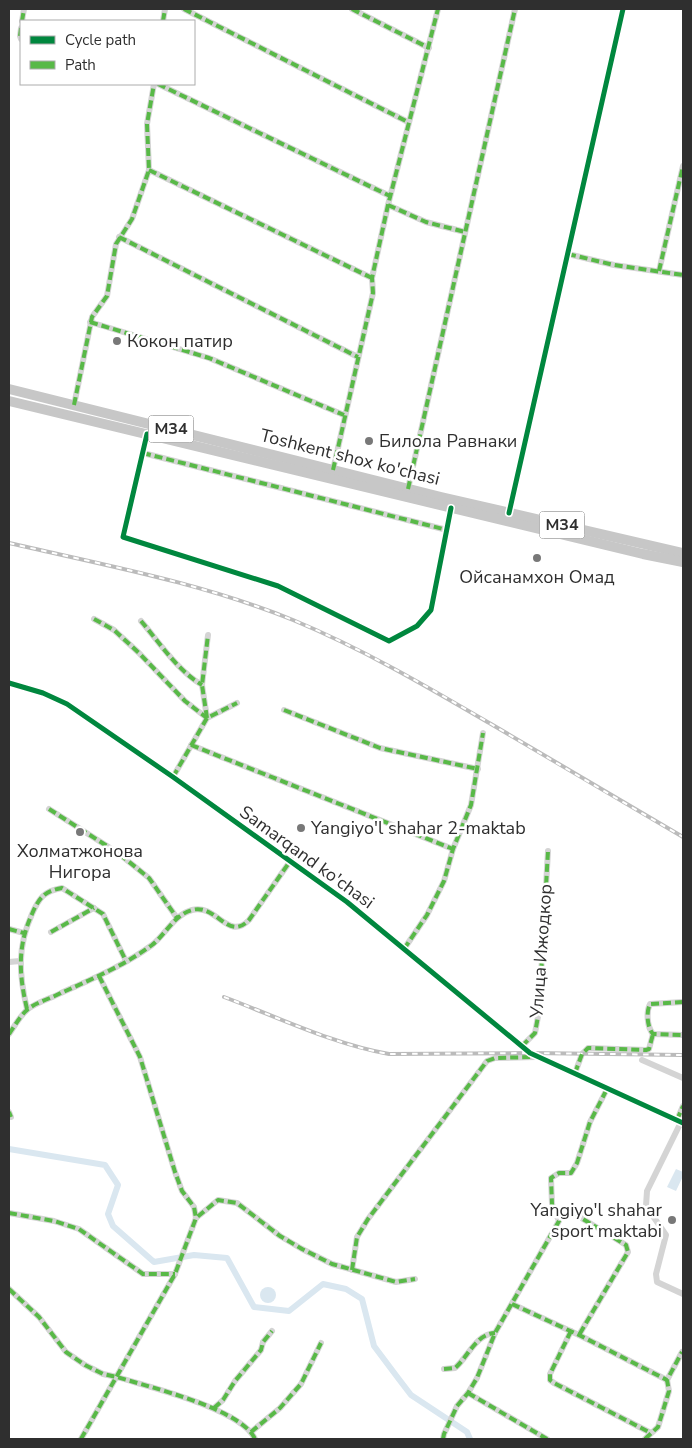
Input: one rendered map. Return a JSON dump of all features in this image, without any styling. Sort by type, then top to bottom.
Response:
[{"type":"main road","name":"Toshkent shox ko'chasi","points":[[9,389],[333,470],[364,482],[451,508],[683,562]]},
{"type":"main road","name":"Toshkent shox ko'chasi","points":[[9,401],[364,482],[408,489],[683,553]]},
{"type":"street","points":[[184,9],[408,122]]},
{"type":"street","points":[[352,9],[429,48]]},
{"type":"street","points":[[333,470],[373,293],[372,278],[390,196],[438,9]]},
{"type":"street","points":[[408,489],[515,9]]},
{"type":"street","points":[[509,513],[623,9]]},
{"type":"street","points":[[74,405],[90,322],[93,314],[107,296],[116,244],[132,219],[149,170],[147,124],[154,85]]},
{"type":"street","points":[[160,85],[390,196]]},
{"type":"street","points":[[658,271],[683,166]]},
{"type":"street","points":[[149,170],[372,278]]},
{"type":"street","points":[[388,205],[426,222],[465,232]]},
{"type":"street","points":[[119,237],[358,357]]},
{"type":"street","points":[[568,254],[614,265],[683,276]]},
{"type":"street","points":[[90,322],[209,358],[344,415]]},
{"type":"street","points":[[148,434],[123,537],[278,586],[388,641],[417,626],[431,610],[451,508]]},
{"type":"street","points":[[143,453],[447,530]]},
{"type":"street","points":[[94,619],[114,630],[185,701],[207,718]]},
{"type":"street","points":[[141,621],[181,667],[202,685]]},
{"type":"street","points":[[207,718],[202,685],[208,635]]},
{"type":"street","name":"Samarqand ko'chasi","points":[[9,683],[43,693],[67,704],[291,860],[347,902],[530,1053],[607,1090],[681,1122]]},
{"type":"street","points":[[173,777],[207,718],[237,703]]},
{"type":"street","points":[[284,710],[380,748],[478,769]]},
{"type":"street","points":[[404,949],[427,915],[444,881],[452,849],[471,805],[483,733]]},
{"type":"street","points":[[191,745],[452,849]]},
{"type":"street","points":[[49,809],[118,853],[149,878],[177,918]]},
{"type":"street","name":"Улица Ижодкор","points":[[522,1046],[535,1033],[539,1011],[548,851]]},
{"type":"street","points":[[9,1034],[27,1009],[99,976],[126,961],[153,944],[177,918],[192,910],[200,908],[208,911],[230,926],[242,926],[249,920],[291,860]]},
{"type":"street","points":[[27,1009],[22,990],[20,961],[24,933],[38,900],[50,890],[62,888],[103,914],[126,961]]},
{"type":"street","points":[[51,932],[94,908]]},
{"type":"street","points":[[9,928],[24,933]]},
{"type":"street","points":[[9,962],[20,961]]},
{"type":"street","points":[[99,976],[140,1057],[182,1191],[194,1207],[196,1218]]},
{"type":"street","points":[[683,1002],[650,1004],[647,1010],[649,1030],[653,1034],[683,1034]]},
{"type":"street","points":[[575,1073],[582,1054],[588,1048],[646,1050],[649,1049],[653,1034]]},
{"type":"street","points":[[352,1270],[357,1237],[368,1219],[486,1061],[495,1058],[520,1056],[539,1057]]},
{"type":"street","points":[[642,1060],[683,1078]]},
{"type":"street","points":[[436,1439],[443,1436],[457,1406],[477,1378],[495,1333],[560,1220],[552,1204],[551,1178],[560,1173],[571,1173],[577,1163],[590,1122],[607,1090]]},
{"type":"street","points":[[683,1106],[681,1122],[647,1191],[646,1206],[666,1235],[656,1274],[657,1282],[683,1294]]},
{"type":"street","points":[[81,1439],[175,1274],[196,1218],[218,1200],[237,1203],[280,1236],[332,1264],[396,1282],[415,1279]]},
{"type":"street","points":[[9,1212],[54,1221],[79,1229],[143,1274],[175,1274]]},
{"type":"street","points":[[573,1213],[626,1245],[628,1252],[579,1335]]},
{"type":"street","points":[[9,1289],[39,1317],[66,1352],[85,1365],[103,1374],[214,1408],[251,1432],[254,1439]]},
{"type":"street","points":[[512,1304],[571,1331],[667,1380]]},
{"type":"street","points":[[214,1408],[223,1400],[235,1381],[261,1350],[262,1342],[272,1331]]},
{"type":"street","points":[[571,1331],[550,1374],[550,1380],[651,1433]]},
{"type":"street","points":[[444,1369],[455,1368],[484,1336],[495,1333]]},
{"type":"street","points":[[251,1432],[280,1408],[301,1384],[321,1343]]},
{"type":"street","points":[[644,1439],[658,1427],[670,1391],[667,1380],[682,1352]]},
{"type":"street","points":[[468,1393],[547,1439]]},
{"type":"shaded area","points":[[676,1169],[683,1172],[683,1176],[676,1191],[667,1187]]},
{"type":"shaded area","points":[[265,1287],[271,1287],[276,1292],[274,1301],[265,1303],[260,1298],[260,1292]]},
{"type":"waterway","points":[[9,1149],[105,1165],[118,1185],[108,1214],[113,1226],[154,1262],[194,1255],[227,1258],[254,1307],[289,1311],[323,1284],[346,1289],[362,1299],[374,1346],[411,1395],[467,1432],[470,1439]]},
{"type":"railway","points":[[9,543],[117,567],[224,595],[319,631],[418,682],[683,837]]},
{"type":"railway","points":[[224,997],[327,1037],[368,1050],[389,1054],[683,1055]]},
{"type":"marked path","points":[[22,20],[24,9]]},
{"type":"marked path","points":[[163,20],[165,9]]},
{"type":"marked path","points":[[184,9],[408,122]]},
{"type":"marked path","points":[[352,9],[429,48]]},
{"type":"marked path","points":[[333,470],[373,293],[372,278],[388,205],[438,9]]},
{"type":"marked path","points":[[408,489],[515,9]]},
{"type":"marked path","points":[[74,405],[92,317],[107,296],[116,244],[132,219],[149,170],[147,124],[154,85]]},
{"type":"marked path","points":[[160,85],[390,196]]},
{"type":"marked path","points":[[659,271],[683,166]]},
{"type":"marked path","points":[[149,170],[372,278]]},
{"type":"marked path","points":[[388,205],[426,222],[465,232]]},
{"type":"marked path","points":[[119,237],[358,357]]},
{"type":"marked path","points":[[568,254],[614,265],[683,275]]},
{"type":"marked path","points":[[90,322],[209,358],[344,415]]},
{"type":"marked path","points":[[143,453],[447,530]]},
{"type":"marked path","points":[[94,619],[114,630],[185,701],[207,718]]},
{"type":"marked path","points":[[141,621],[176,664],[202,685]]},
{"type":"marked path","points":[[207,718],[202,685],[208,635]]},
{"type":"marked path","points":[[173,777],[207,718],[237,703]]},
{"type":"marked path","points":[[284,710],[380,748],[478,769]]},
{"type":"marked path","points":[[404,949],[427,915],[444,881],[453,849],[471,805],[483,733]]},
{"type":"marked path","points":[[191,745],[453,849]]},
{"type":"marked path","points":[[49,809],[118,853],[149,878],[177,918]]},
{"type":"marked path","points":[[522,1046],[535,1033],[539,1011],[548,851]]},
{"type":"marked path","points":[[9,1034],[30,1007],[131,959],[157,941],[175,920],[186,912],[200,909],[228,925],[242,926],[249,920],[291,860]]},
{"type":"marked path","points":[[27,1009],[21,973],[22,950],[27,926],[32,914],[46,893],[62,888],[103,914],[126,961]]},
{"type":"marked path","points":[[51,932],[94,908]]},
{"type":"marked path","points":[[9,929],[24,933]]},
{"type":"marked path","points":[[99,976],[140,1057],[175,1172],[182,1191],[194,1207],[196,1218]]},
{"type":"marked path","points":[[683,1002],[650,1004],[648,1015],[648,1024],[653,1034],[683,1035]]},
{"type":"marked path","points":[[575,1073],[582,1054],[588,1048],[646,1050],[649,1049],[653,1034]]},
{"type":"marked path","points":[[352,1270],[357,1237],[368,1219],[487,1061],[495,1058],[534,1057]]},
{"type":"marked path","points":[[443,1439],[457,1406],[477,1378],[495,1333],[559,1221],[552,1204],[551,1178],[559,1173],[571,1173],[577,1163],[590,1122],[607,1089]]},
{"type":"marked path","points":[[677,1120],[683,1106]]},
{"type":"marked path","points":[[9,1112],[11,1117]]},
{"type":"marked path","points":[[81,1439],[175,1274],[196,1218],[218,1200],[237,1203],[280,1236],[332,1264],[396,1282],[415,1279]]},
{"type":"marked path","points":[[9,1213],[54,1221],[79,1229],[143,1274],[175,1274]]},
{"type":"marked path","points":[[573,1213],[626,1245],[628,1252],[579,1335]]},
{"type":"marked path","points":[[9,1289],[39,1317],[66,1352],[85,1365],[103,1374],[171,1393],[214,1409],[247,1428],[255,1439]]},
{"type":"marked path","points":[[512,1304],[579,1335],[667,1380]]},
{"type":"marked path","points":[[214,1408],[223,1400],[235,1381],[261,1350],[263,1342],[272,1331]]},
{"type":"marked path","points":[[571,1331],[550,1374],[550,1380],[651,1433]]},
{"type":"marked path","points":[[444,1369],[455,1368],[477,1342],[488,1334],[495,1333]]},
{"type":"marked path","points":[[251,1432],[280,1408],[301,1384],[321,1343]]},
{"type":"marked path","points":[[645,1439],[658,1427],[669,1391],[667,1380],[682,1352]]},
{"type":"marked path","points":[[468,1393],[547,1439]]},
{"type":"cycle path","points":[[509,513],[623,9]]},
{"type":"cycle path","points":[[147,434],[123,537],[278,586],[389,641],[417,626],[431,610],[451,508]]},
{"type":"cycle path","points":[[9,683],[43,693],[67,704],[173,777],[347,902],[530,1053],[683,1123]]},
{"type":"place","name":"Кокон патир","points":[[117,341]]},
{"type":"place","name":"Билола Равнаки","points":[[369,441]]},
{"type":"place","name":"Ойсанамхон Омад","points":[[537,558]]},
{"type":"place","name":"Yangiyo'l shahar 2-maktab","points":[[301,828]]},
{"type":"place","name":"Холматжонова Нигора","points":[[80,832]]},
{"type":"place","name":"Yangiyo'l shahar sport maktabi","points":[[672,1220]]}]
